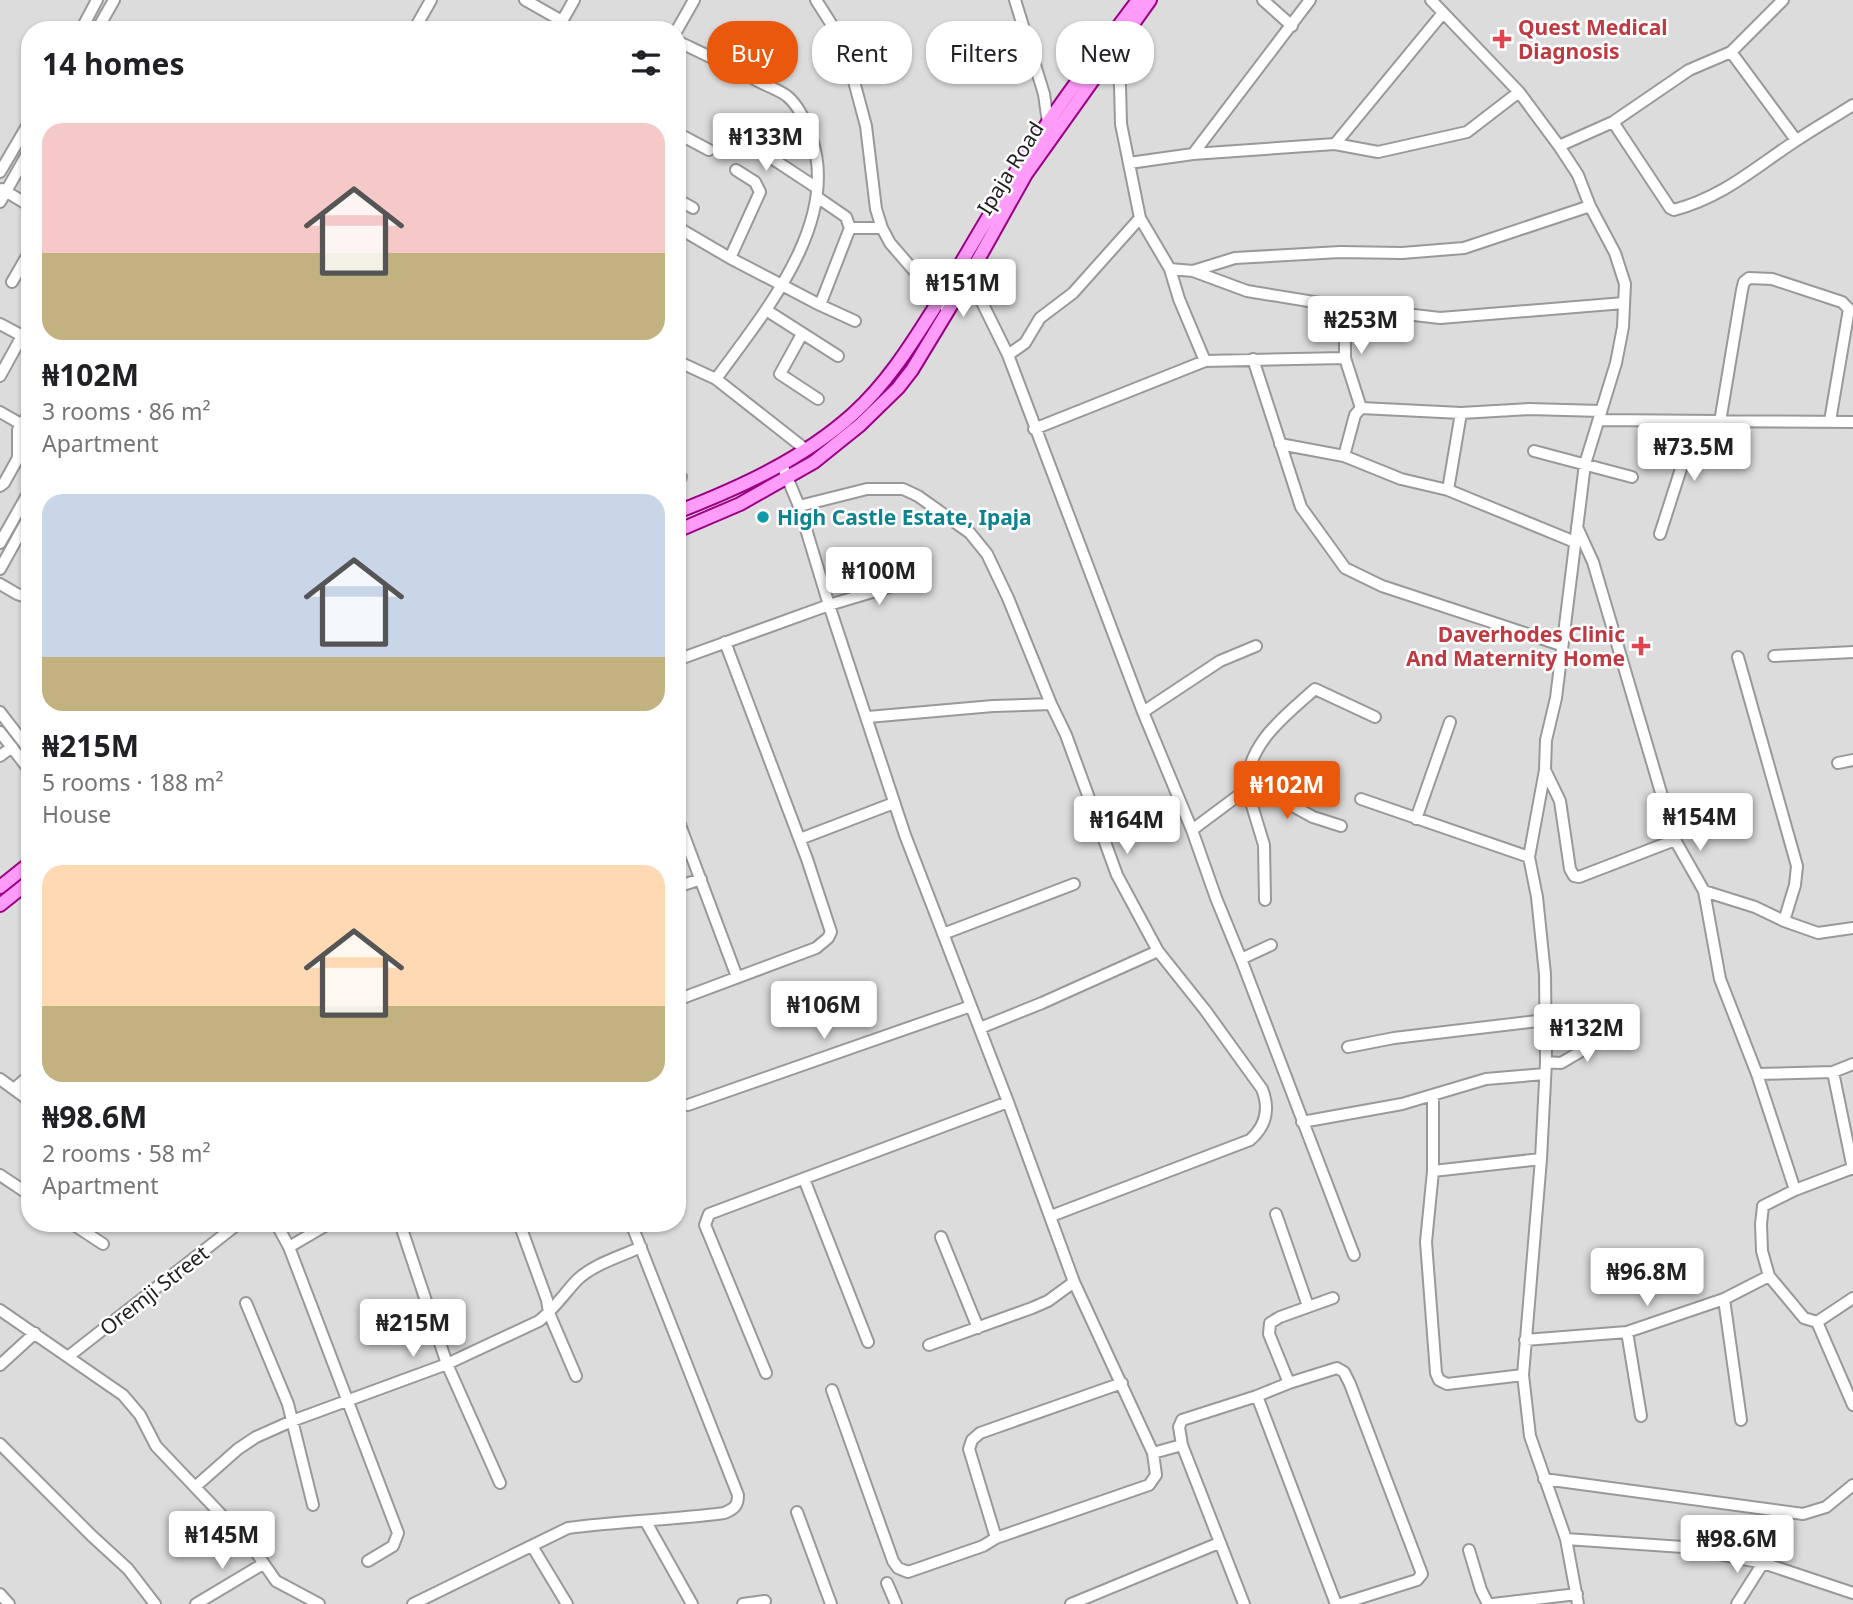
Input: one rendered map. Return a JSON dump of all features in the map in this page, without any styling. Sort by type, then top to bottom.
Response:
[{"type":"main road","name":"Ipaja Road","points":[[686,527],[740,504],[787,478],[836,446],[880,408],[912,370],[943,306],[1016,172],[1048,123],[1138,0]]},
{"type":"main road","name":"Ipaja Road","points":[[1134,21],[1150,0]]},
{"type":"main road","name":"Ipaja Road","points":[[686,508],[782,465],[852,415],[888,378],[943,306],[970,276],[1026,174],[1089,84]]},
{"type":"main road","points":[[0,887],[21,870]]},
{"type":"main road","points":[[0,905],[21,888]]},
{"type":"street","points":[[85,21],[97,0]]},
{"type":"street","points":[[104,21],[114,0]]},
{"type":"street","points":[[419,21],[431,0]]},
{"type":"street","points":[[525,0],[553,21]]},
{"type":"street","points":[[563,21],[574,0]]},
{"type":"street","points":[[682,21],[694,0]]},
{"type":"street","points":[[816,0],[844,44],[866,127],[876,209],[882,228],[890,243],[943,306]]},
{"type":"street","points":[[1015,0],[1044,94],[1048,123]]},
{"type":"street","points":[[1263,0],[1292,26]]},
{"type":"street","points":[[1193,154],[1310,0]]},
{"type":"street","points":[[1431,0],[1519,92],[1559,146],[1578,176],[1590,206],[1615,253],[1625,284],[1623,327],[1616,363],[1586,464],[1556,698],[1546,740],[1545,770],[1529,857],[1537,897],[1545,974],[1546,1020],[1541,1159],[1523,1375],[1530,1436],[1566,1539],[1578,1599],[1490,1604],[1481,1590],[1469,1550]]},
{"type":"street","points":[[1559,146],[1613,122],[1689,70],[1731,52],[1783,0]]},
{"type":"street","points":[[1335,144],[1443,13]]},
{"type":"street","points":[[686,46],[787,96],[802,114],[815,145],[816,211],[784,286],[716,379]]},
{"type":"street","points":[[1731,52],[1796,140]]},
{"type":"street","points":[[1121,84],[1121,124],[1140,218],[1170,269],[1179,299],[1205,361]]},
{"type":"street","points":[[1129,163],[1193,154],[1335,144],[1378,152],[1467,132],[1519,92]]},
{"type":"street","points":[[1613,122],[1670,208],[1674,210],[1699,203],[1743,179],[1796,140],[1853,105]]},
{"type":"street","points":[[768,156],[790,124],[804,130],[808,127]]},
{"type":"street","points":[[732,132],[817,192],[846,217],[850,228],[820,305]]},
{"type":"street","points":[[0,172],[21,136]]},
{"type":"street","points":[[686,138],[709,150]]},
{"type":"street","points":[[0,202],[3,189],[21,162]]},
{"type":"street","points":[[730,258],[760,192],[755,182],[736,170]]},
{"type":"street","points":[[3,189],[21,200]]},
{"type":"street","points":[[686,204],[693,208]]},
{"type":"street","points":[[1193,271],[1235,258],[1340,251],[1402,253],[1464,248],[1590,206]]},
{"type":"street","points":[[1007,355],[1025,343],[1040,318],[1073,293],[1140,218]]},
{"type":"street","points":[[850,228],[882,228]]},
{"type":"street","points":[[686,232],[730,258],[855,321]]},
{"type":"street","points":[[12,282],[21,266]]},
{"type":"street","points":[[1170,269],[1193,271],[1247,291],[1345,307],[1440,318],[1624,303]]},
{"type":"street","points":[[970,276],[1007,355],[1354,1255]]},
{"type":"street","points":[[1720,422],[1742,290],[1749,278],[1772,279],[1842,303],[1849,309],[1850,324],[1830,421]]},
{"type":"street","points":[[1345,307],[1345,358],[1361,408]]},
{"type":"street","points":[[766,310],[838,356]]},
{"type":"street","points":[[0,324],[21,335]]},
{"type":"street","points":[[802,334],[780,374],[818,398]]},
{"type":"street","points":[[0,376],[4,361],[21,343]]},
{"type":"street","points":[[1034,429],[1205,361],[1345,358]]},
{"type":"street","points":[[1253,359],[1305,513],[1345,568],[1382,586],[1561,645]]},
{"type":"street","points":[[686,365],[716,379],[805,449]]},
{"type":"street","points":[[1361,408],[1461,413],[1529,410],[1696,422],[1853,422]]},
{"type":"street","points":[[1345,456],[1355,415],[1361,408]]},
{"type":"street","points":[[0,412],[20,424],[18,458],[0,486]]},
{"type":"street","points":[[1448,490],[1461,413]]},
{"type":"street","points":[[1660,534],[1696,422]]},
{"type":"street","points":[[1280,444],[1345,456],[1401,479],[1448,490],[1576,542]]},
{"type":"street","points":[[1534,451],[1632,477]]},
{"type":"street","points":[[782,465],[799,506],[894,803],[1074,1282],[1153,1453],[1156,1475],[1149,1485],[908,1572],[898,1568],[893,1561],[832,1390]]},
{"type":"street","points":[[799,506],[867,489],[903,489],[952,518],[970,533],[987,555],[1066,735],[1117,875],[1158,951],[1205,1010],[1262,1089],[1266,1100],[1263,1125],[1250,1140],[1051,1216]]},
{"type":"street","points":[[0,543],[21,512]]},
{"type":"street","points":[[1577,526],[1593,562],[1675,840],[1704,891],[1720,979],[1757,1074],[1795,1190]]},
{"type":"street","points":[[0,569],[21,531]]},
{"type":"street","points":[[686,657],[829,605],[919,578]]},
{"type":"street","points":[[0,584],[21,595]]},
{"type":"street","points":[[686,997],[816,948],[830,935],[831,929],[800,839],[724,642]]},
{"type":"street","points":[[1143,712],[1220,661],[1256,646]]},
{"type":"street","points":[[1774,656],[1853,652]]},
{"type":"street","points":[[1738,657],[1797,866],[1795,885],[1784,922]]},
{"type":"street","points":[[1265,900],[1264,845],[1247,785],[1254,754],[1263,739],[1315,689],[1375,717]]},
{"type":"street","points":[[868,716],[1051,704]]},
{"type":"street","points":[[0,712],[21,739]]},
{"type":"street","points":[[1416,819],[1450,722]]},
{"type":"street","points":[[0,732],[21,759]]},
{"type":"street","points":[[0,756],[12,747]]},
{"type":"street","points":[[1838,763],[1853,760]]},
{"type":"street","points":[[1545,770],[1560,800],[1570,869],[1574,876],[1579,877],[1675,840]]},
{"type":"street","points":[[1192,830],[1247,785]]},
{"type":"street","points":[[1247,785],[1313,817],[1341,826]]},
{"type":"street","points":[[1361,799],[1529,857]]},
{"type":"street","points":[[800,839],[894,803]]},
{"type":"street","points":[[686,840],[737,977]]},
{"type":"street","points":[[686,884],[701,879]]},
{"type":"street","points":[[943,934],[1074,884]]},
{"type":"street","points":[[1704,891],[1755,906],[1784,922],[1818,933],[1853,928]]},
{"type":"street","points":[[1241,958],[1271,945]]},
{"type":"street","points":[[980,1028],[1158,951]]},
{"type":"street","points":[[688,1105],[971,1006]]},
{"type":"street","points":[[1348,1047],[1394,1038],[1546,1020]]},
{"type":"street","points":[[1302,1122],[1433,1096],[1486,1079],[1545,1068],[1561,1063],[1621,1028]]},
{"type":"street","points":[[1757,1074],[1833,1072],[1853,1064]]},
{"type":"street","points":[[1833,1072],[1853,1169],[1795,1190],[1763,1206],[1760,1224],[1762,1251],[1769,1276],[1804,1318],[1817,1322],[1851,1303]]},
{"type":"street","points":[[0,1079],[21,1093]]},
{"type":"street","points":[[15,1088],[21,1083]]},
{"type":"street","points":[[1433,1096],[1433,1171],[1426,1242],[1436,1373],[1439,1380],[1447,1384],[1523,1375]]},
{"type":"street","points":[[766,1373],[705,1225],[709,1214],[1008,1102]]},
{"type":"street","points":[[1433,1171],[1541,1159]]},
{"type":"street","points":[[0,1175],[21,1189]]},
{"type":"street","points":[[804,1179],[869,1342]]},
{"type":"street","points":[[1276,1214],[1308,1306]]},
{"type":"street","points":[[85,1232],[103,1244]]},
{"type":"street","name":"Oremji Street","points":[[69,1356],[227,1232]]},
{"type":"street","points":[[281,1232],[289,1247],[398,1533],[393,1546],[368,1561]]},
{"type":"street","points":[[289,1247],[315,1232]]},
{"type":"street","points":[[403,1232],[447,1364],[500,1483]]},
{"type":"street","points":[[522,1232],[550,1313],[576,1376]]},
{"type":"street","points":[[413,1604],[438,1599],[568,1528],[724,1513],[738,1503],[711,1425],[634,1232]]},
{"type":"street","points":[[941,1237],[978,1328]]},
{"type":"street","points":[[195,1486],[246,1443],[292,1421],[447,1364],[540,1321],[578,1279],[592,1269],[640,1247]]},
{"type":"street","points":[[1525,1340],[1627,1332],[1724,1299],[1769,1276]]},
{"type":"street","points":[[929,1345],[1040,1304],[1074,1282]]},
{"type":"street","points":[[1289,1383],[1269,1334],[1269,1326],[1280,1317],[1333,1298]]},
{"type":"street","points":[[1724,1299],[1741,1420]]},
{"type":"street","points":[[246,1303],[288,1404],[313,1504]]},
{"type":"street","points":[[0,1310],[123,1395],[140,1415],[156,1446],[253,1548],[276,1581],[319,1604]]},
{"type":"street","points":[[1817,1322],[1853,1405]]},
{"type":"street","points":[[1627,1332],[1641,1416]]},
{"type":"street","points":[[0,1365],[35,1333]]},
{"type":"street","points":[[1244,1604],[1182,1446],[1179,1427],[1182,1420],[1337,1368],[1344,1372],[1422,1574],[1417,1580],[1339,1604],[1257,1396]]},
{"type":"street","points":[[996,1538],[969,1449],[972,1440],[980,1433],[1122,1383]]},
{"type":"street","points":[[0,1444],[128,1569],[156,1604]]},
{"type":"street","points":[[1153,1453],[1182,1446]]},
{"type":"street","points":[[1544,1479],[1803,1514],[1826,1507],[1853,1485]]},
{"type":"street","points":[[797,1511],[831,1604]]},
{"type":"street","points":[[646,1522],[692,1604]]},
{"type":"street","points":[[1566,1539],[1684,1547],[1763,1563],[1853,1593]]},
{"type":"street","points":[[1071,1604],[1219,1543]]},
{"type":"street","points":[[532,1546],[567,1604]]},
{"type":"street","points":[[1737,1604],[1763,1563]]},
{"type":"street","points":[[196,1604],[263,1564]]},
{"type":"street","points":[[887,1583],[896,1604]]},
{"type":"street","points":[[0,1594],[9,1604]]},
{"type":"street","points":[[743,1604],[765,1601]]},
{"type":"shaded area","points":[[0,0],[1853,0],[1853,1604],[0,1604]]},
{"type":"place","name":"Quest Medical Diagnosis","points":[[1502,39]]},
{"type":"place","name":"High Castle Estate, Ipaja","points":[[763,517]]},
{"type":"place","name":"Daverhodes Clinic And Maternity Home","points":[[1641,646]]}]
